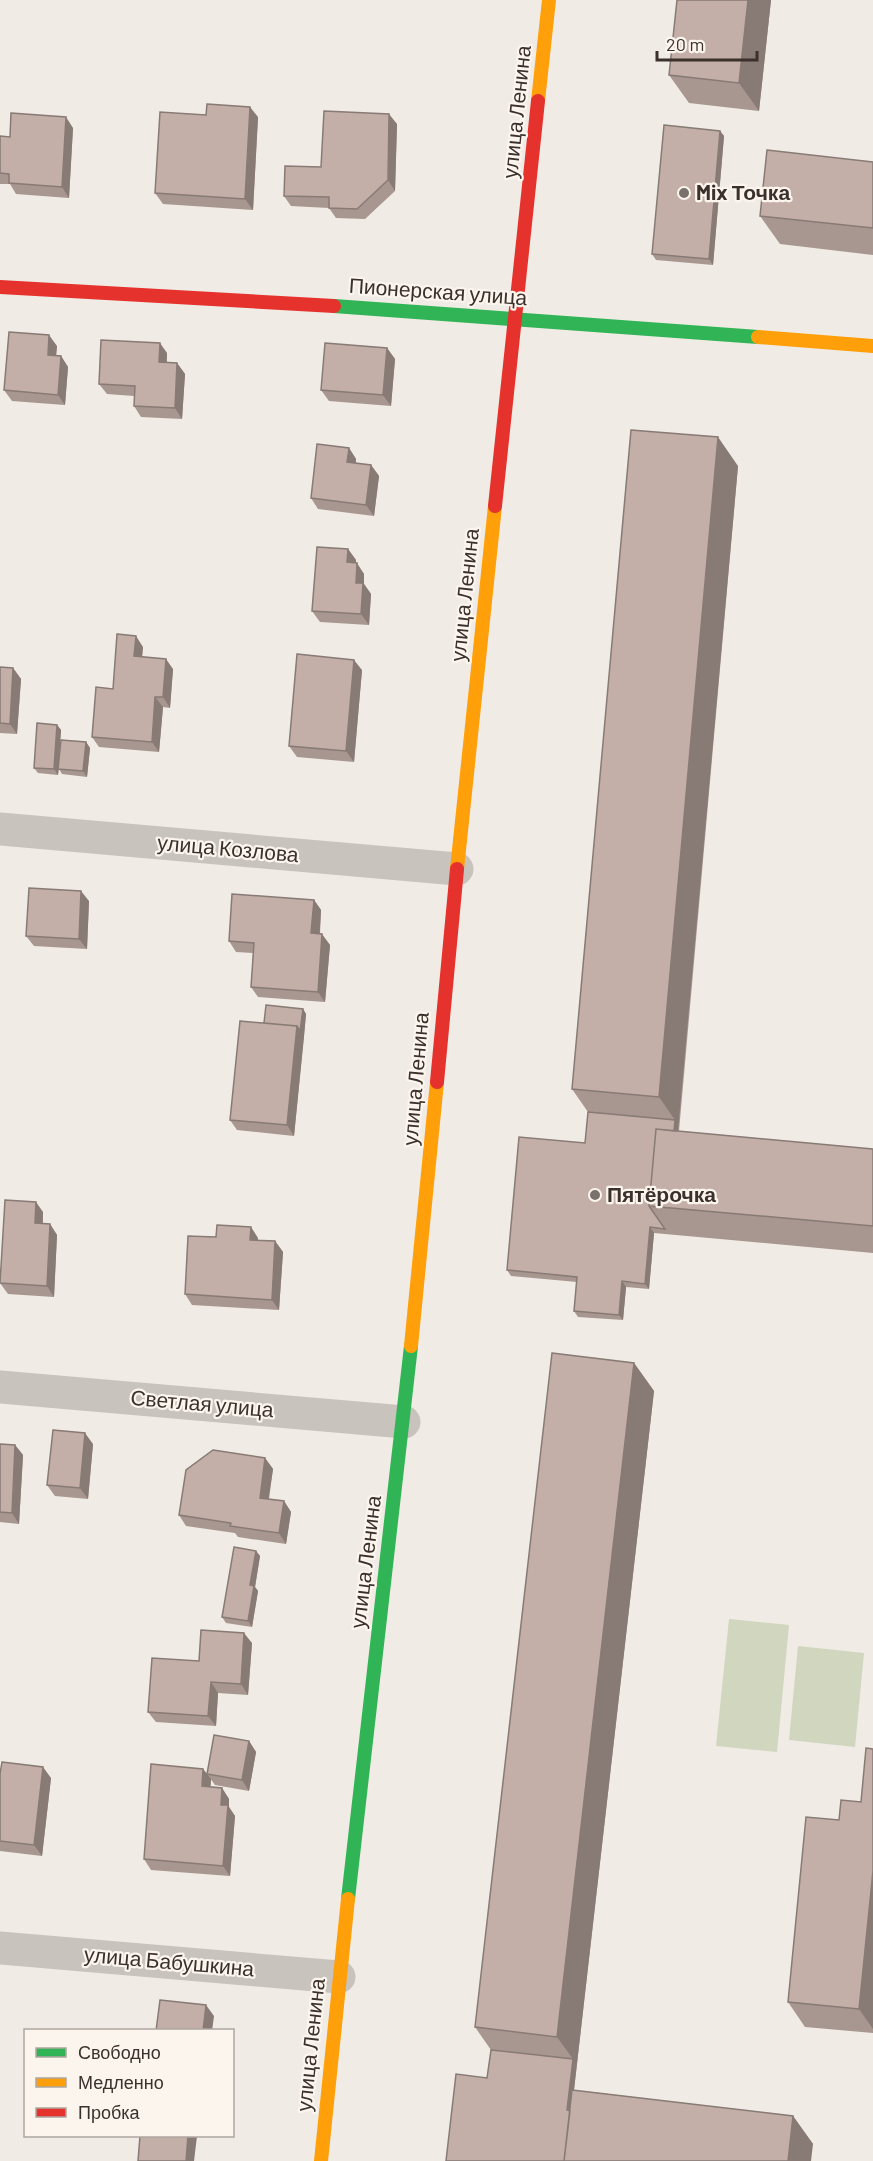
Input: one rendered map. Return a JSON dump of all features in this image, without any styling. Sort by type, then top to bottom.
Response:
[{"type":"main road","name":"улица Ленина","points":[[321,2161],[339,1977],[404,1422],[457,869],[549,0]]},
{"type":"main road","name":"Пионерская улица","points":[[0,286],[424,310],[873,346]]},
{"type":"street","name":"улица Козлова","points":[[0,829],[457,869]]},
{"type":"street","name":"Светлая улица","points":[[0,1387],[404,1422]]},
{"type":"street","name":"улица Бабушкина","points":[[0,1948],[339,1977]]},
{"type":"green space","points":[[729,1619],[789,1625],[777,1752],[716,1746]]},
{"type":"green space","points":[[798,1646],[864,1653],[855,1747],[789,1740]]},
{"type":"building","points":[[677,0],[748,0],[739,83],[669,75]]},
{"type":"building","points":[[207,104],[250,107],[245,199],[155,193],[160,112],[206,115]]},
{"type":"building","points":[[324,111],[389,114],[388,180],[357,209],[329,208],[329,197],[284,196],[285,166],[321,167]]},
{"type":"building","points":[[11,113],[66,117],[62,187],[9,183],[9,174],[0,173],[0,136],[10,137]]},
{"type":"building","points":[[664,125],[720,131],[709,259],[652,254]]},
{"type":"building","points":[[767,150],[873,162],[873,228],[760,216]]},
{"type":"building","points":[[9,332],[49,335],[48,355],[61,356],[58,395],[4,390]]},
{"type":"building","points":[[101,340],[160,343],[159,362],[177,363],[175,408],[134,406],[135,386],[99,384]]},
{"type":"building","points":[[325,343],[387,348],[383,395],[321,390]]},
{"type":"building","points":[[631,430],[718,437],[659,1097],[572,1089]]},
{"type":"building","points":[[317,444],[349,448],[347,462],[371,465],[366,505],[311,498]]},
{"type":"building","points":[[317,547],[348,549],[347,562],[357,563],[356,583],[363,583],[361,614],[312,611]]},
{"type":"building","points":[[117,634],[136,636],[134,656],[166,659],[163,697],[155,697],[152,742],[92,737],[96,687],[113,689]]},
{"type":"building","points":[[297,654],[354,660],[346,751],[289,746]]},
{"type":"building","points":[[0,667],[13,668],[10,724],[0,723]]},
{"type":"building","points":[[37,723],[57,725],[54,769],[34,768]]},
{"type":"building","points":[[61,740],[86,742],[83,771],[58,769]]},
{"type":"building","points":[[29,888],[81,891],[79,939],[26,936]]},
{"type":"building","points":[[232,894],[314,900],[311,933],[322,934],[318,992],[251,987],[254,943],[229,941]]},
{"type":"building","points":[[266,1005],[303,1009],[300,1031],[297,1026],[264,1023]]},
{"type":"building","points":[[240,1021],[297,1026],[287,1125],[230,1120]]},
{"type":"building","name":"Пятёрочка","points":[[588,1112],[675,1120],[674,1131],[656,1129],[649,1206],[665,1229],[650,1227],[645,1284],[622,1281],[619,1315],[574,1311],[577,1277],[507,1270],[519,1137],[585,1143]]},
{"type":"building","points":[[656,1129],[873,1149],[873,1226],[649,1206]]},
{"type":"building","points":[[5,1200],[36,1202],[35,1223],[50,1224],[47,1286],[0,1283]]},
{"type":"building","points":[[217,1225],[251,1227],[250,1240],[275,1241],[272,1300],[185,1294],[188,1236],[216,1237]]},
{"type":"building","points":[[552,1353],[634,1363],[557,2037],[475,2027]]},
{"type":"building","points":[[53,1430],[85,1433],[80,1488],[47,1485]]},
{"type":"building","points":[[0,1444],[15,1445],[12,1513],[0,1512]]},
{"type":"building","points":[[213,1450],[265,1458],[260,1498],[284,1501],[279,1533],[179,1515],[186,1470]]},
{"type":"building","points":[[234,1547],[256,1551],[250,1585],[254,1586],[248,1621],[222,1617]]},
{"type":"building","points":[[201,1630],[244,1633],[241,1684],[211,1682],[208,1716],[148,1712],[152,1658],[199,1661]]},
{"type":"building","points":[[214,1735],[249,1741],[242,1780],[207,1774]]},
{"type":"building","points":[[866,1748],[873,1749],[873,1871],[859,2009],[788,2002],[806,1817],[839,1820],[841,1800],[861,1802]]},
{"type":"building","points":[[2,1762],[43,1767],[34,1845],[0,1841]]},
{"type":"building","points":[[151,1764],[203,1769],[202,1786],[222,1788],[221,1805],[228,1805],[223,1866],[144,1859]]},
{"type":"building","points":[[160,2000],[206,2005],[203,2029],[156,2029]]},
{"type":"building","points":[[491,2050],[573,2059],[564,2161],[446,2161],[456,2074],[487,2078]]},
{"type":"building","points":[[572,2090],[793,2116],[788,2161],[564,2161]]},
{"type":"building","points":[[140,2137],[188,2137],[186,2161],[138,2161]]},
{"type":"traffic: fast","points":[[334,306],[758,337]]},
{"type":"traffic: fast","points":[[348,1899],[411,1346]]},
{"type":"traffic: slow","points":[[538,101],[549,0]]},
{"type":"traffic: slow","points":[[758,337],[873,346]]},
{"type":"traffic: slow","points":[[457,869],[495,506]]},
{"type":"traffic: slow","points":[[411,1346],[437,1082]]},
{"type":"traffic: slow","points":[[321,2161],[348,1899]]},
{"type":"traffic: jam","points":[[495,506],[538,101]]},
{"type":"traffic: jam","points":[[0,287],[334,306]]},
{"type":"traffic: jam","points":[[437,1082],[457,869]]},
{"type":"place","name":"Mix Точка","points":[[684,193]]},
{"type":"place","name":"Пятёрочка","points":[[595,1195]]}]
